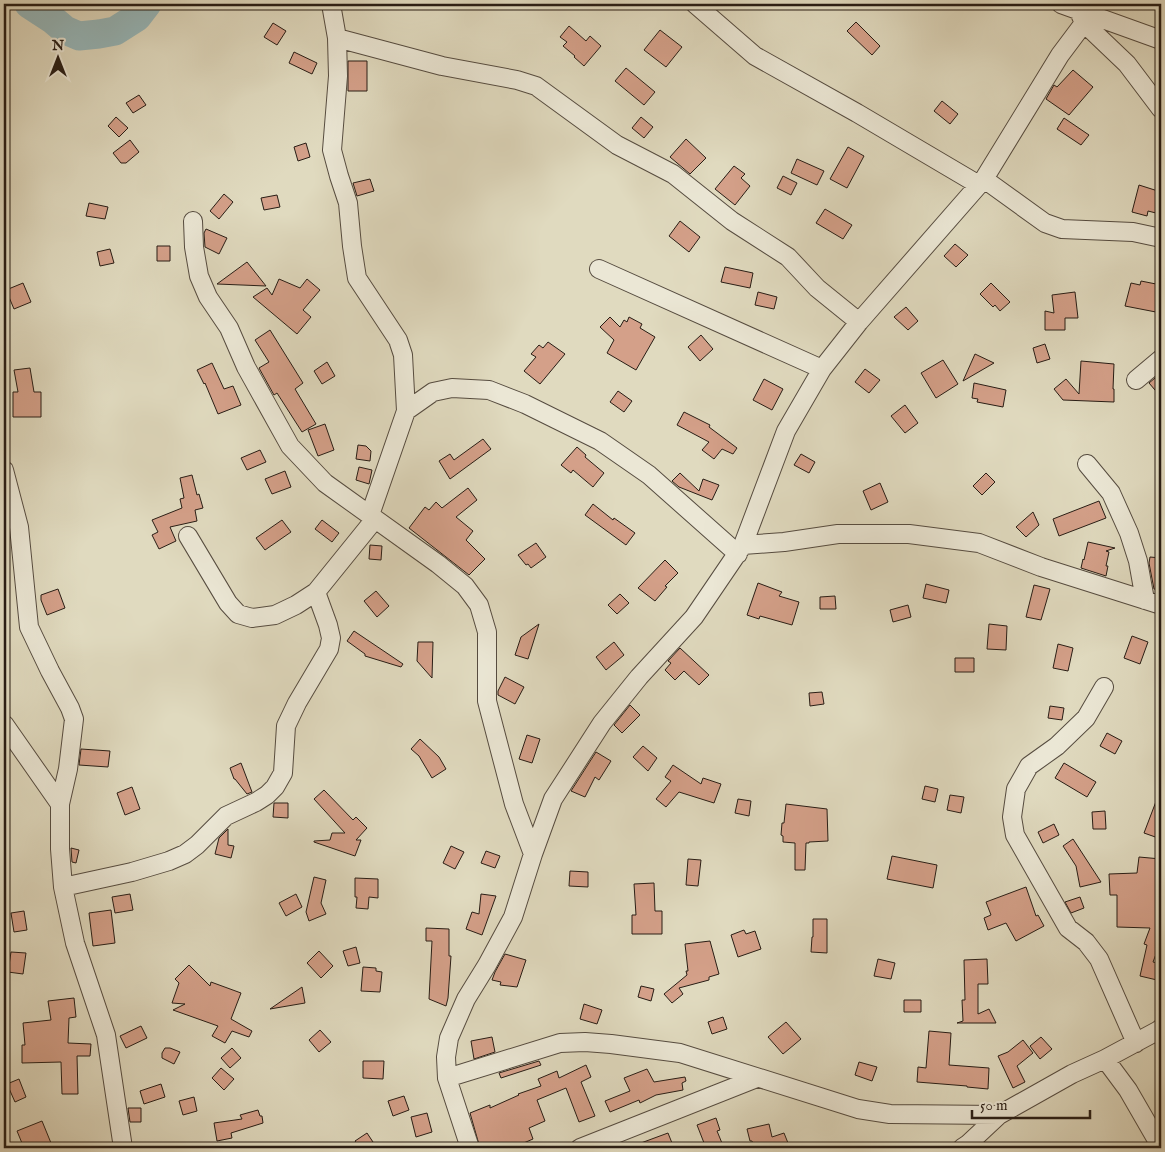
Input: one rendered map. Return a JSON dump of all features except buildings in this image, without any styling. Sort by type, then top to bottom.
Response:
[{"type":"street","points":[[188,536],[228,603],[238,614],[252,618],[275,614],[296,605],[316,592],[373,517],[406,411],[403,355],[398,340],[357,278],[348,203],[332,150],[338,76],[337,38],[331,4]]},
{"type":"street","points":[[695,4],[755,56],[982,182],[1045,223],[1062,229],[1133,232],[1161,238]]},
{"type":"street","points":[[1061,4],[1081,16],[1161,40]]},
{"type":"street","points":[[470,1148],[447,1078],[446,1057],[450,1038],[466,999],[514,917],[553,799],[602,723],[639,677],[694,617],[740,549],[786,431],[822,369],[859,322],[982,182],[1060,56],[1081,16]]},
{"type":"street","points":[[1081,16],[1127,64],[1161,109]]},
{"type":"street","points":[[337,38],[442,66],[517,80],[536,86],[618,145],[673,174],[732,221],[788,257],[817,288],[859,322]]},
{"type":"street","points":[[194,221],[194,247],[199,276],[208,298],[229,328],[246,367],[290,446],[325,483],[438,564],[465,586],[479,605],[487,632],[486,701],[514,804],[534,854]]},
{"type":"street","points":[[599,269],[822,369]]},
{"type":"street","points":[[1136,380],[1161,359]]},
{"type":"street","points":[[406,411],[433,392],[452,388],[490,390],[525,404],[600,441],[649,476],[740,549],[838,534],[908,534],[979,543],[1041,568],[1153,603]]},
{"type":"street","points":[[1087,464],[1111,493],[1129,533],[1153,603]]},
{"type":"street","points":[[4,470],[19,527],[29,627],[74,719],[68,769],[60,804],[60,849],[63,887],[75,943],[106,1034],[123,1148]]},
{"type":"street","points":[[63,887],[132,872],[185,854],[226,816],[256,802],[275,787],[283,773],[286,726],[296,703],[329,649],[331,638],[316,592]]},
{"type":"street","points":[[1104,687],[1086,718],[1057,746],[1029,766],[1016,789],[1012,818],[1015,835],[1068,928],[1086,942],[1099,959],[1136,1043]]},
{"type":"street","points":[[4,724],[60,804]]},
{"type":"street","points":[[962,1148],[999,1115],[1072,1074],[1105,1060],[1161,1028]]},
{"type":"street","points":[[447,1078],[560,1043],[585,1042],[680,1053],[858,1109],[898,1114],[999,1115]]},
{"type":"street","points":[[1105,1060],[1128,1090],[1160,1144]]},
{"type":"street","points":[[580,1148],[757,1078]]},
{"type":"waterway","points":[[29,4],[65,30],[79,36],[115,31],[137,17],[147,4]]}]
